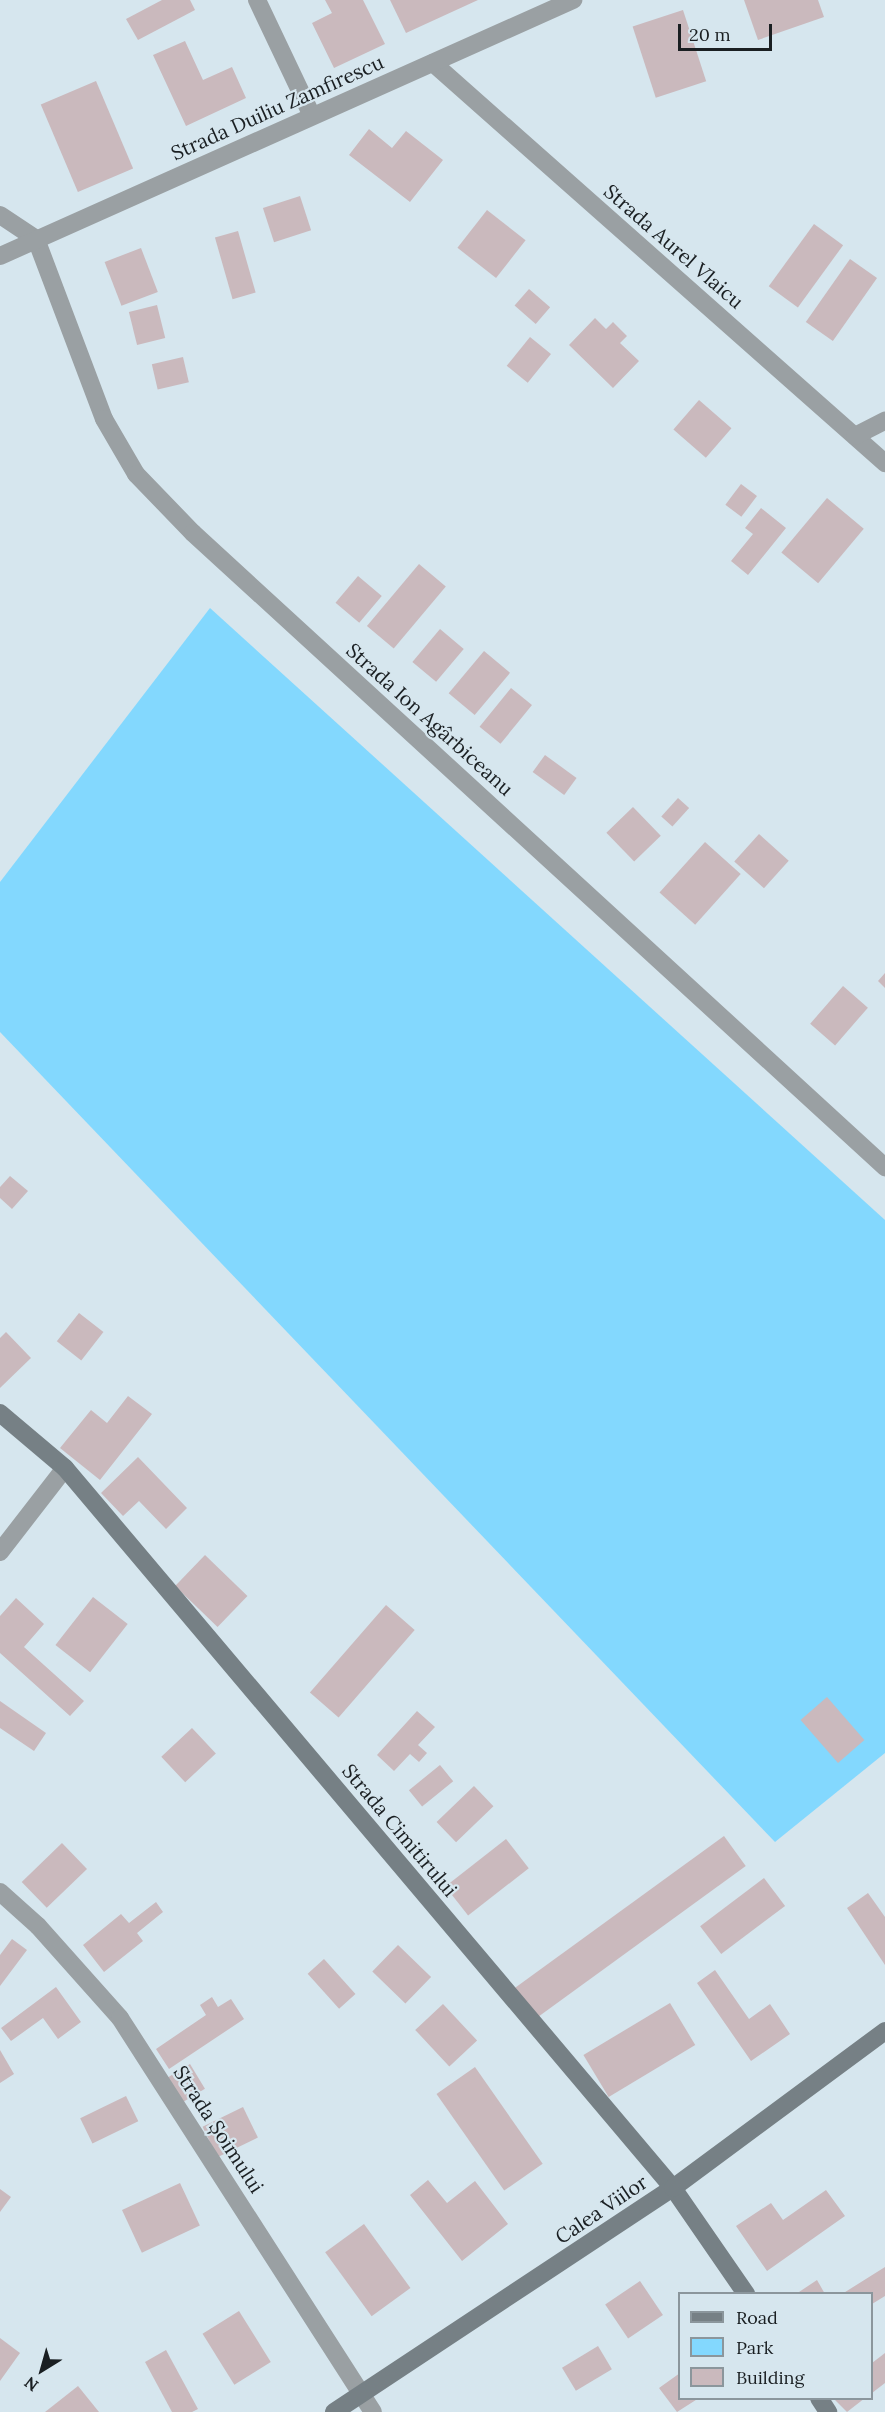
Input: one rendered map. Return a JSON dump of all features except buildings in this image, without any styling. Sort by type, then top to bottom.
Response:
[{"type":"street","points":[[257,0],[312,116]]},
{"type":"street","name":"Strada Duiliu Zamfirescu","points":[[0,256],[433,63],[561,2]]},
{"type":"street","name":"Strada Aurel Vlaicu","points":[[433,63],[885,464]]},
{"type":"street","points":[[0,215],[36,239]]},
{"type":"street","name":"Strada Ion Agârbiceanu","points":[[36,239],[104,419],[136,474],[202,541],[885,1167]]},
{"type":"street","points":[[855,436],[885,421]]},
{"type":"street","name":"Strada Cimitirului","points":[[0,1413],[65,1468],[674,2188],[745,2292]]},
{"type":"street","points":[[0,1552],[65,1468]]},
{"type":"street","name":"Strada Șoimului","points":[[0,1892],[38,1926],[120,2018],[373,2412]]},
{"type":"street","name":"Calea Viilor","points":[[334,2412],[674,2188],[885,2031]]},
{"type":"green space","points":[[210,608],[885,1220],[885,1753],[775,1842],[0,1032],[0,882]]}]
